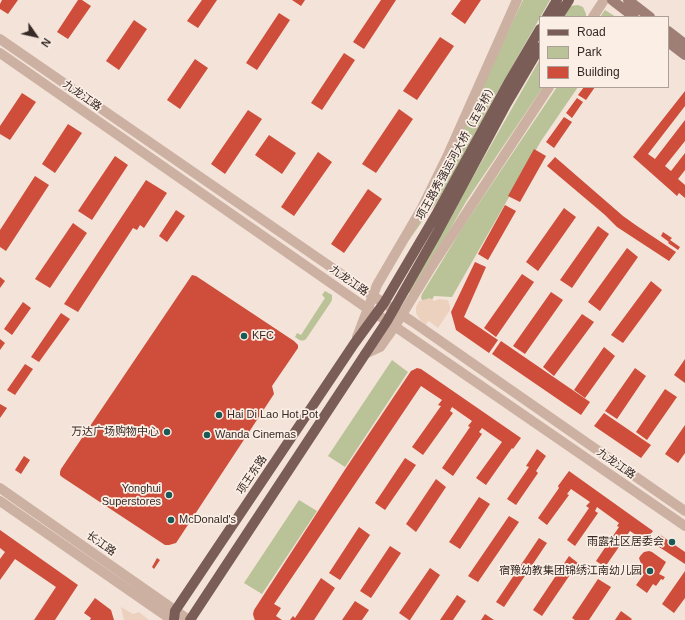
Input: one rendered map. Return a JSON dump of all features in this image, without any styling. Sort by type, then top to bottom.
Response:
[{"type":"main road","points":[[548,16],[557,0]]},
{"type":"main road","points":[[559,16],[569,0]]},
{"type":"main road","points":[[612,0],[633,16]]},
{"type":"main road","points":[[628,0],[649,16]]},
{"type":"main road","name":"项王路秀强运河大桥（五号桥）","points":[[394,286],[437,213],[510,80],[539,31]]},
{"type":"main road","points":[[669,32],[685,44]]},
{"type":"main road","points":[[669,43],[685,55]]},
{"type":"main road","name":"项王路秀强运河大桥（五号桥）","points":[[394,309],[539,50]]},
{"type":"main road","name":"项王东路","points":[[174,617],[354,344],[372,311],[384,303],[394,286]]},
{"type":"main road","points":[[189,620],[365,354],[391,324],[394,309]]},
{"type":"street","points":[[372,311],[373,296],[382,276],[420,213],[447,157],[517,0]]},
{"type":"street","points":[[594,16],[604,0]]},
{"type":"street","name":"九龙江路","points":[[0,39],[394,309],[685,511]]},
{"type":"street","name":"九龙江路","points":[[0,53],[685,526]]},
{"type":"street","points":[[391,324],[402,315],[435,261],[548,88]]},
{"type":"street","name":"长江路","points":[[0,488],[174,617]]},
{"type":"street","name":"长江路","points":[[0,500],[174,617],[189,620]]},
{"type":"green space","points":[[523,0],[550,0],[541,16],[539,16],[539,19],[447,185],[435,205],[408,240]]},
{"type":"green space","points":[[578,5],[583,7],[586,16],[565,16],[570,6]]},
{"type":"green space","points":[[605,10],[614,16],[601,16]]},
{"type":"green space","points":[[539,61],[539,88],[542,88],[467,200],[414,291],[409,293],[408,291]]},
{"type":"green space","points":[[556,88],[577,88],[541,141],[452,297],[434,296],[431,302],[423,302],[421,298],[422,294],[461,230]]},
{"type":"green space","points":[[325,291],[332,295],[331,302],[306,339],[299,340],[295,337],[297,333],[301,335],[325,298],[322,295]]},
{"type":"green space","points":[[392,360],[408,372],[345,467],[328,456]]},
{"type":"green space","points":[[299,500],[317,511],[262,594],[244,583]]},
{"type":"shaded area","points":[[430,298],[434,301],[439,299],[448,300],[450,307],[450,310],[438,328],[429,321],[425,325],[416,313],[416,307],[419,301]]},
{"type":"shaded area","points":[[121,607],[133,614],[139,612],[149,620],[124,620]]},
{"type":"building","points":[[2,0],[18,0],[8,14],[0,9]]},
{"type":"building","points":[[78,0],[82,0],[91,6],[68,39],[57,32]]},
{"type":"building","points":[[202,0],[217,0],[198,28],[187,21]]},
{"type":"building","points":[[292,0],[305,0],[301,6]]},
{"type":"building","points":[[381,0],[396,0],[364,49],[353,42]]},
{"type":"building","points":[[461,0],[481,0],[465,24],[451,14]]},
{"type":"building","points":[[279,13],[290,20],[257,70],[246,63]]},
{"type":"building","points":[[134,20],[147,29],[119,70],[106,61]]},
{"type":"building","points":[[440,37],[454,46],[417,100],[403,91]]},
{"type":"building","points":[[344,53],[355,60],[322,110],[311,103]]},
{"type":"building","points":[[195,59],[208,68],[180,109],[167,100]]},
{"type":"building","points":[[583,88],[594,88],[586,100],[578,95]]},
{"type":"building","points":[[685,91],[685,106],[648,154],[655,159],[685,120],[685,141],[665,166],[671,171],[685,153],[685,170],[678,179],[685,185],[685,198],[679,193],[677,196],[633,157]]},
{"type":"building","points":[[22,93],[36,102],[10,140],[0,134],[0,126]]},
{"type":"building","points":[[577,98],[583,102],[572,118],[566,113]]},
{"type":"building","points":[[399,109],[413,119],[376,173],[362,164]]},
{"type":"building","points":[[248,110],[262,119],[225,174],[211,164]]},
{"type":"building","points":[[564,117],[572,122],[554,148],[546,142]]},
{"type":"building","points":[[68,124],[82,133],[55,173],[42,164]]},
{"type":"building","points":[[269,135],[296,153],[282,174],[255,155]]},
{"type":"building","points":[[534,149],[546,156],[520,202],[508,196]]},
{"type":"building","points":[[318,152],[332,162],[294,216],[281,207]]},
{"type":"building","points":[[115,156],[128,165],[92,220],[78,211]]},
{"type":"building","points":[[555,157],[623,216],[676,252],[669,261],[617,227],[547,166]]},
{"type":"building","points":[[35,176],[49,185],[6,251],[0,247],[0,230]]},
{"type":"building","points":[[146,180],[167,193],[144,228],[140,225],[137,230],[133,228],[78,312],[64,304]]},
{"type":"building","points":[[368,189],[382,199],[344,253],[331,244]]},
{"type":"building","points":[[505,205],[516,211],[488,260],[478,254]]},
{"type":"building","points":[[564,208],[576,217],[538,271],[526,262]]},
{"type":"building","points":[[176,210],[185,216],[167,242],[159,236]]},
{"type":"building","points":[[73,223],[87,233],[50,288],[35,279]]},
{"type":"building","points":[[598,226],[609,234],[572,288],[560,280]]},
{"type":"building","points":[[663,232],[672,238],[670,240],[680,247],[678,250],[661,236]]},
{"type":"building","points":[[627,248],[638,257],[600,311],[588,302]]},
{"type":"building","points":[[475,262],[486,267],[464,317],[498,340],[489,353],[456,330],[451,312]]},
{"type":"building","points":[[522,274],[534,282],[496,337],[484,328]]},
{"type":"building","name":"万达广场购物中心","points":[[192,275],[196,276],[294,341],[298,345],[298,348],[272,386],[274,394],[176,543],[165,545],[62,477],[60,472]]},
{"type":"building","points":[[0,277],[5,281],[0,288]]},
{"type":"building","points":[[651,281],[662,290],[623,343],[611,335]]},
{"type":"building","points":[[551,292],[563,300],[525,354],[513,346]]},
{"type":"building","points":[[23,302],[31,308],[12,335],[4,329]]},
{"type":"building","points":[[61,313],[70,319],[39,362],[31,357]]},
{"type":"building","points":[[582,314],[594,322],[554,376],[543,367]]},
{"type":"building","points":[[0,339],[5,343],[0,350]]},
{"type":"building","points":[[501,341],[590,402],[581,415],[492,354]]},
{"type":"building","points":[[604,347],[615,356],[585,398],[574,390]]},
{"type":"building","points":[[685,359],[685,383],[674,375]]},
{"type":"building","points":[[25,364],[33,369],[15,395],[7,390]]},
{"type":"building","points":[[417,368],[421,369],[521,438],[513,449],[512,448],[486,485],[476,478],[502,442],[482,428],[479,432],[482,434],[453,476],[442,468],[470,427],[468,426],[472,421],[452,407],[450,411],[453,413],[423,455],[412,447],[441,406],[438,405],[442,400],[421,386],[274,604],[281,608],[276,616],[282,620],[255,620],[253,614],[254,610],[411,371]]},
{"type":"building","points":[[635,368],[646,376],[617,419],[605,411]]},
{"type":"building","points":[[665,389],[677,397],[647,440],[636,432]]},
{"type":"building","points":[[0,404],[7,408],[0,418]]},
{"type":"building","points":[[604,413],[651,445],[641,458],[594,426]]},
{"type":"building","points":[[685,425],[685,453],[678,463],[665,454]]},
{"type":"building","points":[[537,449],[546,456],[536,471],[538,473],[516,505],[507,499],[529,467],[526,466]]},
{"type":"building","points":[[24,456],[30,460],[21,474],[15,470]]},
{"type":"building","points":[[405,458],[416,465],[385,510],[375,503]]},
{"type":"building","points":[[569,471],[653,531],[645,541],[630,531],[605,567],[596,561],[619,527],[617,526],[619,523],[597,507],[595,511],[598,513],[575,546],[567,540],[589,508],[586,506],[590,502],[571,489],[567,494],[569,495],[547,525],[538,518]]},
{"type":"building","points":[[436,479],[446,487],[416,532],[406,524]]},
{"type":"building","points":[[479,497],[490,504],[460,549],[449,542]]},
{"type":"building","points":[[509,516],[519,522],[478,582],[468,576]]},
{"type":"building","points":[[359,527],[370,535],[340,580],[329,573]]},
{"type":"building","points":[[0,530],[78,585],[55,620],[34,620],[56,587],[15,559],[0,580],[0,559],[5,552],[0,548]]},
{"type":"building","points":[[659,534],[685,552],[685,564],[653,543]]},
{"type":"building","points":[[539,538],[547,543],[504,607],[496,602]]},
{"type":"building","points":[[390,546],[401,553],[371,598],[360,591]]},
{"type":"building","points":[[649,551],[666,562],[659,574],[665,577],[663,580],[661,579],[656,586],[653,584],[647,593],[636,585],[644,574],[639,571],[642,565],[639,558],[644,552]]},
{"type":"building","points":[[569,556],[578,563],[542,616],[533,610]]},
{"type":"building","points":[[157,558],[160,560],[154,569],[152,567]]},
{"type":"building","points":[[430,568],[440,575],[409,620],[399,613]]},
{"type":"building","points":[[685,571],[685,598],[674,613],[662,604]]},
{"type":"building","points":[[321,578],[335,588],[314,620],[290,620],[293,616],[295,618]]},
{"type":"building","points":[[598,579],[611,587],[589,620],[575,620],[572,618]]},
{"type":"building","points":[[457,595],[466,601],[453,620],[440,620]]},
{"type":"building","points":[[95,598],[111,610],[114,620],[90,620],[91,618],[84,613]]},
{"type":"building","points":[[355,601],[369,610],[362,620],[342,620]]},
{"type":"building","points":[[621,611],[632,619],[615,620]]},
{"type":"building","points":[[485,614],[494,620],[481,620]]},
{"type":"place","name":"KFC","points":[[244,336]]},
{"type":"place","name":"Hai Di Lao Hot Pot","points":[[219,415]]},
{"type":"place","name":"万达广场购物中心","points":[[167,432]]},
{"type":"place","name":"Wanda Cinemas","points":[[207,435]]},
{"type":"place","name":"Yonghui Superstores","points":[[169,495]]},
{"type":"place","name":"McDonald's","points":[[171,520]]},
{"type":"place","name":"雨露社区居委会","points":[[672,542]]},
{"type":"place","name":"宿豫幼教集团锦绣江南幼儿园","points":[[650,571]]}]
